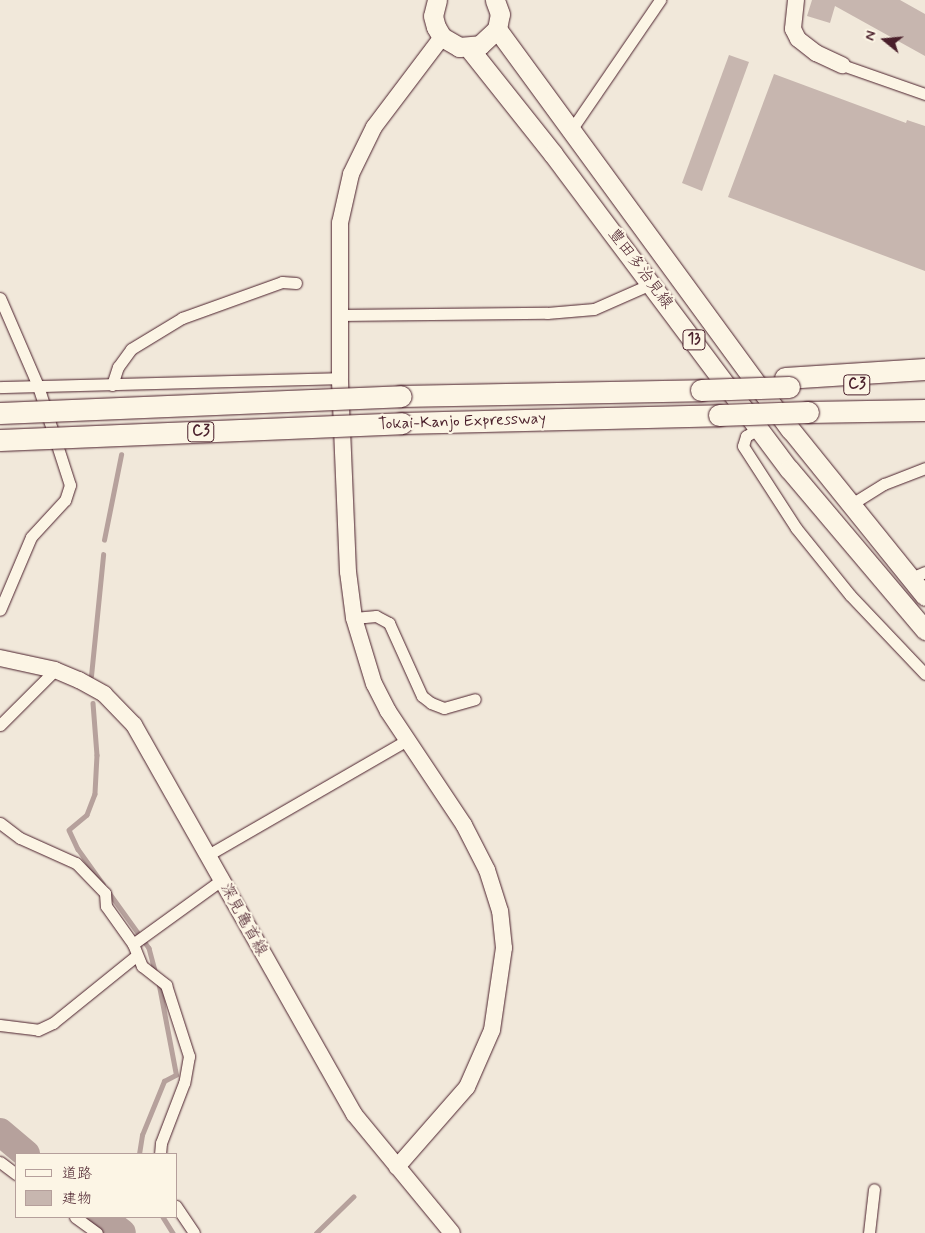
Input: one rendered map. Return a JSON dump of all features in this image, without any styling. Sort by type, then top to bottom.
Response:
[{"type":"highway","points":[[787,383],[925,369]]},
{"type":"highway","name":"Tokai-Kanjo Expressway","points":[[0,413],[401,396],[677,390],[787,383],[925,383]]},
{"type":"highway","name":"Tokai-Kanjo Expressway","points":[[0,440],[402,424],[925,410]]},
{"type":"main road","points":[[437,0],[433,16],[442,37],[459,47],[480,45],[497,29],[499,2]]},
{"type":"main road","name":"豊田多治見線","points":[[497,29],[791,430],[850,505],[918,575],[925,596]]},
{"type":"main road","name":"豊田多治見線","points":[[468,47],[854,549],[925,630]]},
{"type":"street","points":[[571,130],[660,0]]},
{"type":"street","points":[[796,0],[793,29],[798,39],[816,53],[842,65],[925,94]]},
{"type":"street","points":[[397,1167],[467,1087],[492,1030],[504,948],[500,912],[487,870],[464,825],[407,740],[374,684],[354,618],[348,572],[340,378],[340,223],[351,174],[374,127],[442,37]]},
{"type":"street","points":[[112,385],[118,367],[131,349],[182,318],[282,282],[296,283]]},
{"type":"street","points":[[339,315],[547,313],[594,309],[651,284]]},
{"type":"street","points":[[0,298],[38,386],[70,485],[65,500],[31,537],[0,610]]},
{"type":"street","points":[[0,387],[340,378]]},
{"type":"street","points":[[760,428],[746,436],[743,446],[791,520],[850,595],[925,674]]},
{"type":"street","points":[[850,505],[884,484],[925,468]]},
{"type":"street","points":[[354,618],[376,616],[389,623],[422,696],[431,703],[444,708],[475,699]]},
{"type":"street","name":"深見亀首線","points":[[0,658],[55,670],[104,694],[122,711],[142,738],[208,855],[220,881],[354,1114],[452,1233]]},
{"type":"street","points":[[0,725],[55,670]]},
{"type":"street","points":[[208,855],[407,740]]},
{"type":"street","points":[[0,823],[20,838],[76,863],[105,893],[106,906],[135,947],[142,966],[166,985],[189,1056],[184,1083],[161,1143],[160,1153]]},
{"type":"street","points":[[0,1025],[38,1030],[54,1023],[135,947],[148,931],[220,881]]},
{"type":"street","points":[[0,1162],[15,1173]]},
{"type":"street","points":[[869,1233],[874,1189]]},
{"type":"street","points":[[178,1209],[194,1233]]},
{"type":"street","points":[[76,1218],[97,1233]]},
{"type":"building","points":[[812,0],[900,0],[925,14],[925,56],[835,6],[830,23],[807,16]]},
{"type":"building","points":[[729,55],[749,62],[702,191],[682,183]]},
{"type":"building","points":[[774,74],[906,123],[907,120],[925,126],[925,271],[728,197]]},
{"type":"waterway","points":[[104,540],[121,455]]},
{"type":"waterway","points":[[91,676],[103,555]]},
{"type":"waterway","points":[[93,703],[97,755],[95,794],[87,815],[69,830],[78,849],[103,884]]},
{"type":"waterway","points":[[108,891],[149,948],[156,974]]},
{"type":"waterway","points":[[139,1153],[142,1135],[164,1081],[176,1075],[158,981]]},
{"type":"waterway","points":[[0,1132],[25,1153]]},
{"type":"waterway","points":[[316,1233],[353,1197]]},
{"type":"waterway","points":[[102,1218],[122,1233]]},
{"type":"waterway","points":[[164,1218],[173,1233]]}]
